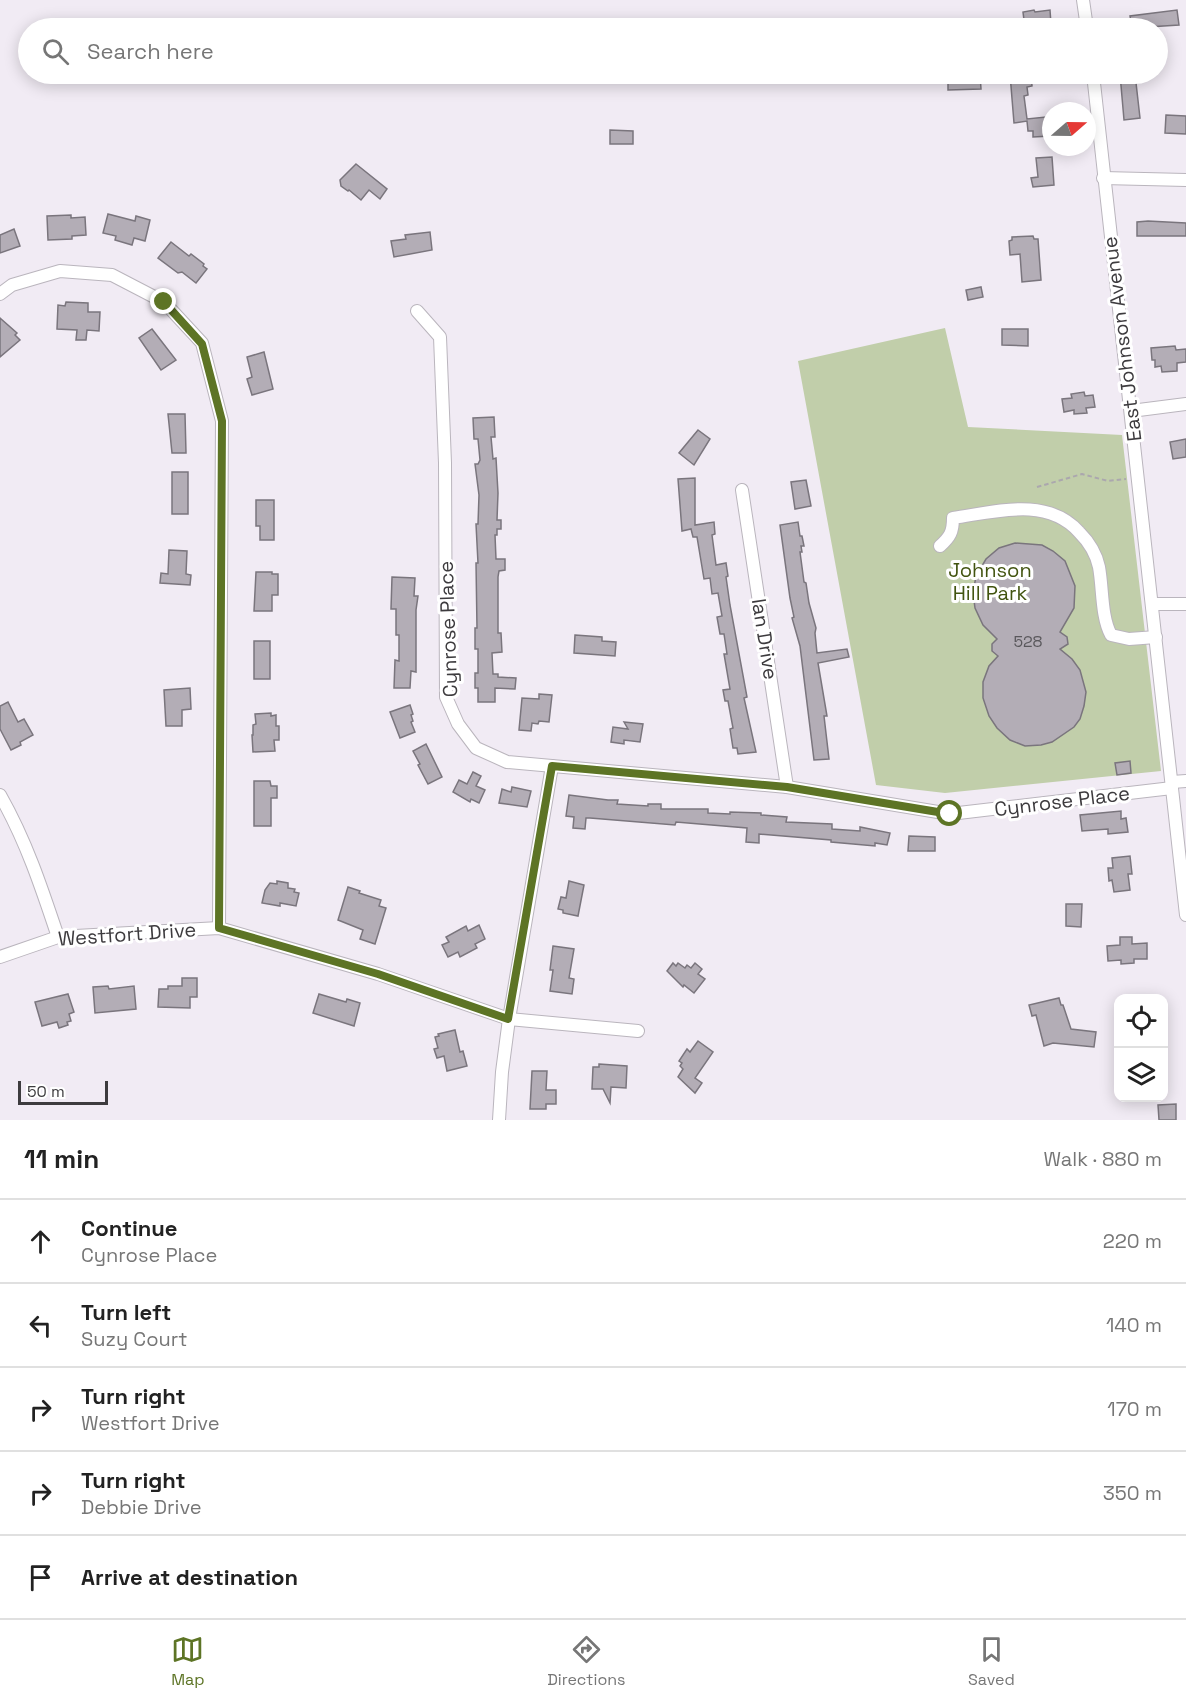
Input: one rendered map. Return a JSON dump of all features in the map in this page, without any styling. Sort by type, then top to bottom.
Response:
[{"type":"street","points":[[1083,0],[1086,18]]},
{"type":"street","name":"East Johnson Avenue","points":[[1093,84],[1186,915]]},
{"type":"street","points":[[1103,178],[1186,180]]},
{"type":"street","points":[[0,294],[12,285],[60,272],[112,275],[164,302],[202,344],[222,421],[219,928]]},
{"type":"street","name":"Cynrose Place","points":[[417,311],[440,337],[446,463],[447,697],[458,724],[476,748],[507,762],[787,787],[950,814],[1172,785],[1186,780]]},
{"type":"street","points":[[1131,411],[1186,404]]},
{"type":"street","name":"Ian Drive","points":[[742,490],[787,787]]},
{"type":"street","points":[[940,546],[953,530],[953,518],[1029,508],[1049,512],[1072,523],[1090,543],[1098,563],[1103,588],[1105,619],[1111,635],[1129,639],[1156,637]]},
{"type":"street","points":[[1152,604],[1186,604]]},
{"type":"street","points":[[499,1120],[508,1019],[552,766]]},
{"type":"street","points":[[0,795],[30,854],[58,937]]},
{"type":"street","name":"Westfort Drive","points":[[0,957],[58,937],[219,928],[378,974],[508,1019],[638,1031]]},
{"type":"path","points":[[1037,487],[1082,474],[1108,481],[1138,478]]},
{"type":"green space","name":"Johnson Hill Park","points":[[945,328],[968,427],[1122,435],[1161,771],[945,793],[876,785],[798,361]]},
{"type":"building","points":[[1050,10],[1051,18],[1024,18],[1023,12]]},
{"type":"building","points":[[1177,10],[1179,25],[1168,26],[1168,18],[1130,18],[1130,16]]},
{"type":"building","points":[[948,84],[981,84],[981,89],[948,90]]},
{"type":"building","points":[[1011,84],[1032,84],[1027,87],[1028,95],[1024,96],[1027,119],[1042,117],[1042,136],[1033,137],[1033,131],[1028,131],[1027,121],[1014,123]]},
{"type":"building","points":[[1121,84],[1136,84],[1140,118],[1124,120]]},
{"type":"building","points":[[1166,115],[1186,116],[1186,134],[1165,133]]},
{"type":"building","points":[[610,130],[633,131],[633,144],[610,144]]},
{"type":"building","points":[[1052,157],[1054,185],[1033,187],[1031,178],[1038,177],[1036,158]]},
{"type":"building","points":[[356,164],[387,189],[380,199],[369,190],[361,200],[341,186],[340,180]]},
{"type":"building","points":[[108,214],[135,221],[136,216],[150,220],[145,241],[134,238],[132,245],[115,240],[116,236],[103,233]]},
{"type":"building","points":[[71,215],[71,218],[85,217],[86,235],[72,236],[72,239],[48,240],[47,216]]},
{"type":"building","points":[[1137,222],[1186,223],[1186,236],[1137,236]]},
{"type":"building","points":[[14,229],[20,246],[0,253],[0,235]]},
{"type":"building","points":[[430,232],[432,250],[394,257],[391,241],[406,239],[405,235]]},
{"type":"building","points":[[1033,236],[1034,239],[1038,239],[1041,280],[1022,282],[1020,254],[1010,255],[1009,241],[1012,237]]},
{"type":"building","points":[[171,242],[204,264],[203,266],[207,269],[196,283],[158,258]]},
{"type":"building","points":[[981,287],[983,297],[968,300],[966,290]]},
{"type":"building","points":[[66,302],[88,303],[88,312],[100,312],[99,331],[87,330],[86,340],[76,340],[77,330],[57,329],[58,305],[65,306]]},
{"type":"building","points":[[0,318],[17,333],[15,335],[20,340],[0,357]]},
{"type":"building","points":[[152,329],[176,360],[161,370],[139,338]]},
{"type":"building","points":[[1002,329],[1028,329],[1028,346],[1002,345]]},
{"type":"building","points":[[1175,346],[1176,350],[1186,349],[1186,362],[1177,363],[1177,371],[1162,372],[1161,366],[1155,367],[1151,348]]},
{"type":"building","points":[[264,352],[273,389],[252,395],[247,379],[252,377],[247,357]]},
{"type":"building","points":[[1084,392],[1085,396],[1093,395],[1095,407],[1086,408],[1087,413],[1074,414],[1074,410],[1064,412],[1062,399],[1072,398],[1071,394]]},
{"type":"building","points":[[168,414],[185,414],[186,453],[172,453]]},
{"type":"building","points":[[494,417],[495,437],[491,437],[493,459],[496,458],[497,520],[501,520],[501,529],[497,529],[497,535],[495,535],[496,559],[505,559],[505,570],[499,571],[498,577],[498,633],[501,633],[502,652],[492,653],[493,674],[498,674],[498,677],[516,678],[515,689],[495,688],[495,702],[478,702],[478,688],[475,688],[475,673],[478,673],[478,649],[475,649],[475,628],[477,628],[476,563],[478,563],[476,524],[478,524],[479,495],[475,464],[478,464],[480,460],[478,439],[474,439],[473,418]]},
{"type":"building","points":[[698,430],[710,439],[694,465],[679,453]]},
{"type":"building","points":[[1186,439],[1186,457],[1173,459],[1170,442]]},
{"type":"building","points":[[172,472],[188,472],[188,514],[172,514]]},
{"type":"building","points":[[695,478],[695,525],[714,522],[715,534],[712,535],[716,565],[726,563],[730,605],[747,697],[744,698],[756,752],[738,754],[737,748],[733,748],[730,729],[733,728],[728,701],[725,701],[723,690],[730,689],[724,654],[727,654],[724,634],[720,634],[717,617],[722,616],[718,593],[712,594],[710,578],[704,579],[697,537],[693,537],[691,529],[682,531],[678,479]]},
{"type":"building","points":[[806,480],[811,506],[795,509],[791,482]]},
{"type":"building","points":[[256,500],[274,500],[274,540],[260,540],[260,526],[256,526]]},
{"type":"building","points":[[798,522],[804,546],[801,546],[802,552],[800,552],[804,582],[816,628],[817,653],[847,649],[849,657],[818,663],[827,716],[824,716],[829,759],[814,760],[800,646],[792,618],[794,617],[780,525]]},
{"type":"building","points":[[1015,543],[1042,545],[1053,551],[1065,561],[1075,586],[1074,608],[1060,632],[1067,637],[1068,644],[1060,649],[1080,670],[1086,692],[1084,706],[1080,719],[1074,727],[1052,742],[1041,745],[1025,746],[1010,740],[997,728],[989,716],[983,698],[983,682],[989,666],[998,656],[992,651],[992,644],[997,639],[983,625],[975,608],[973,593],[976,576],[986,559],[999,548]]},
{"type":"building","points":[[169,550],[187,551],[186,574],[191,575],[190,585],[160,583],[161,573],[168,574]]},
{"type":"building","points":[[256,572],[278,574],[278,595],[272,595],[272,611],[254,611]]},
{"type":"building","points":[[392,577],[415,578],[414,596],[418,596],[416,672],[411,671],[410,688],[394,688],[395,660],[399,661],[399,635],[396,635],[396,609],[391,609]]},
{"type":"building","points":[[575,635],[602,637],[602,641],[616,642],[615,656],[574,653]]},
{"type":"building","points":[[254,641],[270,641],[270,679],[254,679]]},
{"type":"building","points":[[190,688],[191,709],[182,710],[182,726],[166,726],[164,690]]},
{"type":"building","points":[[539,694],[552,695],[549,722],[532,723],[531,731],[519,730],[522,698],[539,699]]},
{"type":"building","points":[[8,702],[18,722],[24,719],[33,735],[11,750],[0,729],[0,706]]},
{"type":"building","points":[[410,705],[413,714],[411,722],[415,732],[400,738],[390,712]]},
{"type":"building","points":[[271,713],[271,716],[276,715],[276,726],[279,726],[279,740],[274,740],[275,751],[253,752],[252,735],[253,725],[256,724],[255,714]]},
{"type":"building","points":[[624,722],[643,724],[640,742],[624,740],[624,744],[611,742],[613,727],[628,729]]},
{"type":"building","points":[[426,744],[442,777],[428,784],[413,751]]},
{"type":"building","points":[[1130,761],[1131,773],[1117,775],[1115,763]]},
{"type":"building","points":[[473,772],[481,776],[476,786],[485,790],[479,803],[471,799],[470,802],[453,792],[459,780],[467,784]]},
{"type":"building","points":[[254,781],[270,781],[271,786],[277,786],[277,798],[271,798],[271,826],[254,826]]},
{"type":"building","points":[[512,787],[531,791],[527,807],[499,803],[502,789],[511,792]]},
{"type":"building","points":[[569,795],[618,800],[617,804],[648,806],[648,804],[661,804],[661,809],[708,809],[708,813],[730,814],[730,812],[761,813],[761,815],[787,817],[786,822],[832,824],[832,829],[860,831],[860,827],[890,833],[887,845],[875,843],[875,846],[759,834],[759,843],[746,842],[747,828],[676,822],[675,825],[586,818],[585,829],[573,828],[574,817],[566,816]]},
{"type":"building","points":[[1121,811],[1121,819],[1126,818],[1128,832],[1108,834],[1108,829],[1082,831],[1080,815]]},
{"type":"building","points":[[909,836],[935,837],[935,851],[908,851]]},
{"type":"building","points":[[1130,856],[1132,874],[1128,874],[1130,890],[1114,892],[1112,880],[1109,881],[1108,868],[1113,868],[1112,858]]},
{"type":"building","points":[[277,881],[288,883],[288,888],[295,889],[294,892],[299,893],[296,906],[262,903],[265,890],[270,883],[277,884]]},
{"type":"building","points":[[569,881],[584,885],[578,916],[563,913],[563,910],[558,909],[561,897],[566,898]]},
{"type":"building","points":[[348,887],[381,900],[379,906],[386,908],[375,944],[360,939],[363,930],[338,920]]},
{"type":"building","points":[[1066,904],[1082,904],[1081,927],[1066,926]]},
{"type":"building","points":[[479,925],[485,939],[475,944],[477,948],[460,957],[458,952],[448,957],[442,945],[449,942],[446,937],[466,926],[468,931]]},
{"type":"building","points":[[1120,937],[1132,937],[1132,944],[1147,943],[1147,959],[1134,959],[1134,963],[1121,964],[1121,960],[1108,961],[1107,946],[1120,945]]},
{"type":"building","points":[[553,946],[574,949],[569,978],[574,979],[572,994],[550,991]]},
{"type":"building","points":[[673,963],[676,966],[678,963],[685,968],[687,965],[691,968],[695,963],[702,969],[698,974],[705,979],[694,993],[684,985],[683,987],[667,971]]},
{"type":"building","points":[[182,978],[197,978],[197,997],[190,997],[190,1008],[158,1007],[159,989],[168,989],[168,986],[182,986]]},
{"type":"building","points":[[108,986],[109,989],[134,986],[136,1009],[95,1013],[93,987]]},
{"type":"building","points":[[68,994],[74,1012],[69,1014],[71,1021],[67,1022],[68,1025],[59,1028],[57,1022],[42,1026],[35,1002]]},
{"type":"building","points":[[319,994],[346,1002],[347,999],[360,1003],[354,1026],[313,1013]]},
{"type":"building","points":[[1059,998],[1071,1029],[1096,1032],[1094,1047],[1053,1043],[1044,1046],[1036,1015],[1032,1016],[1029,1005]]},
{"type":"building","points":[[455,1030],[460,1052],[463,1051],[467,1066],[447,1071],[444,1056],[437,1058],[434,1049],[438,1048],[435,1037],[439,1036],[438,1034]]},
{"type":"building","points":[[698,1041],[713,1052],[695,1078],[702,1083],[695,1093],[678,1077],[683,1069],[679,1061],[687,1049],[690,1052]]},
{"type":"building","points":[[599,1064],[627,1066],[626,1088],[611,1087],[610,1103],[603,1089],[592,1089],[593,1067],[599,1067]]},
{"type":"building","points":[[532,1071],[547,1071],[546,1090],[556,1090],[556,1104],[546,1104],[546,1109],[530,1109]]},
{"type":"building","points":[[1176,1104],[1176,1120],[1159,1120],[1158,1105]]},
{"type":"route","points":[[164,302],[202,344],[222,421],[219,928],[378,974],[508,1019],[552,766],[787,787],[950,814]]}]
